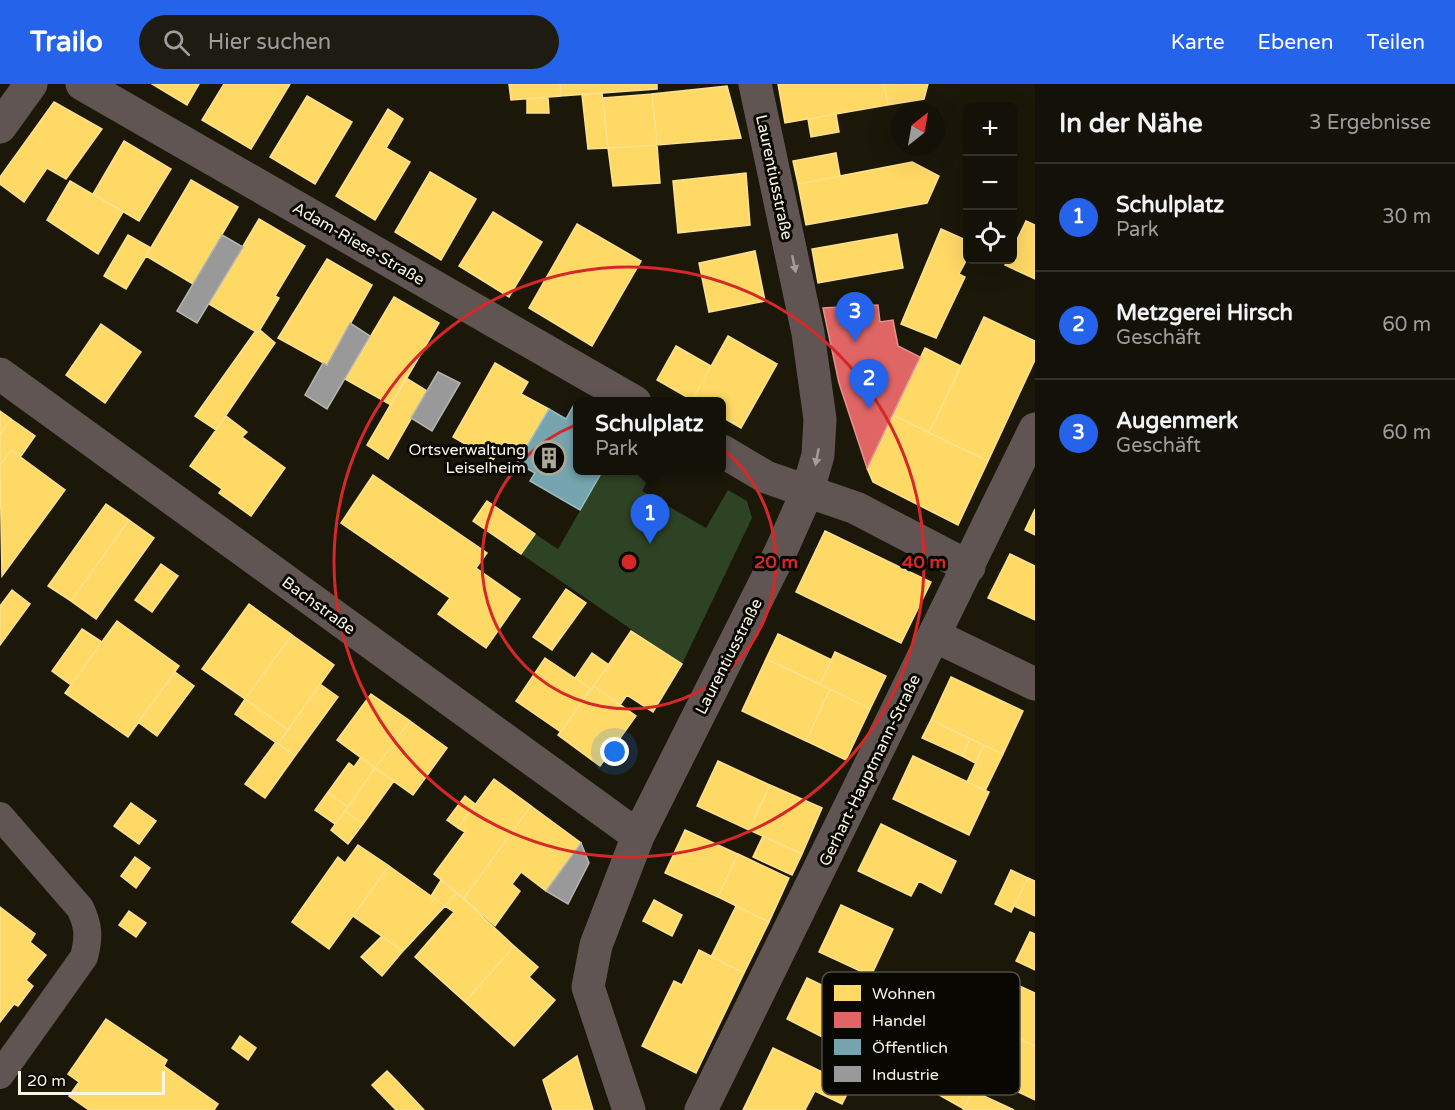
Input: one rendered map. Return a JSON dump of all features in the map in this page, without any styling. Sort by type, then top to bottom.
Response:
[{"type":"street","points":[[0,127],[31,84]]},
{"type":"street","name":"Adam-Riese-Straße","points":[[82,84],[626,397]]},
{"type":"street","name":"Laurentiusstraße","points":[[630,1110],[588,987],[596,945],[638,836],[780,553],[808,490],[818,455],[820,419],[808,333],[755,84]]},
{"type":"street","name":"Bachstraße","points":[[0,374],[638,836]]},
{"type":"street","name":"Gerhart-Hauptmann-Straße","points":[[701,1110],[1035,429]]},
{"type":"street","points":[[726,453],[766,477],[856,508],[969,567]]},
{"type":"street","points":[[935,636],[1035,684]]},
{"type":"lane","points":[[0,816],[80,908],[87,923],[89,940],[84,957],[0,1075]]},
{"type":"green space","points":[[601,475],[651,475],[642,491],[706,528],[728,490],[747,501],[752,518],[682,664],[521,554],[535,534],[558,549]]},
{"type":"building: Wohnen","points":[[152,84],[199,84],[187,105]]},
{"type":"building: Wohnen","points":[[224,84],[290,84],[251,149],[202,120]]},
{"type":"building: Wohnen","points":[[509,84],[560,84],[561,96],[511,100]]},
{"type":"building: Wohnen","points":[[560,84],[657,84],[657,89],[561,96]]},
{"type":"building: Wohnen","points":[[778,84],[884,84],[888,105],[785,123]]},
{"type":"building: Wohnen","points":[[884,84],[928,84],[924,99],[891,102],[888,105]]},
{"type":"building: Wohnen","points":[[727,86],[741,138],[657,145],[652,94]]},
{"type":"building: Wohnen","points":[[602,93],[608,148],[588,149],[582,95]]},
{"type":"building: Wohnen","points":[[652,94],[657,145],[608,148],[603,98]]},
{"type":"building: Wohnen","points":[[307,96],[352,122],[315,184],[270,157]]},
{"type":"building: Wohnen","points":[[548,98],[549,113],[527,113],[527,99]]},
{"type":"building: Wohnen","points":[[54,102],[102,129],[66,179],[47,168],[24,202],[0,184],[0,177]]},
{"type":"building: Wohnen","points":[[388,109],[403,119],[386,148],[410,162],[375,220],[336,196]]},
{"type":"building: Wohnen","points":[[836,114],[839,132],[811,137],[808,119]]},
{"type":"building: Wohnen","points":[[124,141],[171,169],[139,221],[93,194]]},
{"type":"building: Wohnen","points":[[657,145],[660,183],[613,186],[608,148]]},
{"type":"building: Wohnen","points":[[836,153],[840,176],[798,184],[793,161]]},
{"type":"building: Wohnen","points":[[912,162],[939,176],[927,203],[806,225],[798,184]]},
{"type":"building: Wohnen","points":[[430,172],[476,199],[441,260],[395,232]]},
{"type":"building: Wohnen","points":[[746,173],[750,225],[678,233],[673,181]]},
{"type":"building: Wohnen","points":[[191,180],[238,207],[193,284],[146,256]]},
{"type":"building: Wohnen","points":[[70,181],[123,212],[98,254],[47,220]]},
{"type":"building: Wohnen","points":[[493,212],[542,242],[509,297],[459,266]]},
{"type":"building: Wohnen","points":[[259,219],[305,246],[275,296],[279,298],[258,333],[209,304]]},
{"type":"building: Wohnen","points":[[1026,221],[1035,225],[1035,279],[1005,265],[1017,264],[1017,240]]},
{"type":"building: Wohnen","points":[[577,224],[641,261],[592,346],[529,308]]},
{"type":"building: Wohnen","points":[[941,229],[963,239],[964,264],[959,274],[965,277],[936,338],[901,324]]},
{"type":"building: Wohnen","points":[[897,234],[903,268],[818,283],[812,249]]},
{"type":"building: Wohnen","points":[[128,235],[151,248],[126,289],[104,276]]},
{"type":"building: Wohnen","points":[[755,251],[765,301],[709,312],[699,263]]},
{"type":"building: Wohnen","points":[[327,259],[372,285],[327,365],[278,338]]},
{"type":"building: Wohnen","points":[[394,297],[439,323],[391,405],[345,379]]},
{"type":"building: Wohnen","points":[[984,317],[1035,341],[1035,360],[988,461],[929,433]]},
{"type":"building: Wohnen","points":[[101,324],[141,352],[105,403],[66,375]]},
{"type":"building: Wohnen","points":[[260,330],[275,343],[216,430],[195,416],[255,332],[258,333]]},
{"type":"building: Wohnen","points":[[728,336],[777,364],[741,428],[726,419],[726,397],[694,397]]},
{"type":"building: Wohnen","points":[[676,346],[711,366],[694,397],[687,397],[657,380]]},
{"type":"building: Wohnen","points":[[925,348],[961,366],[929,433],[893,415]]},
{"type":"building: Wohnen","points":[[495,363],[528,382],[521,394],[549,409],[523,452],[504,441],[493,460],[453,437]]},
{"type":"building: Wohnen","points":[[406,378],[427,391],[388,459],[367,445]]},
{"type":"building: Wohnen","points":[[0,411],[11,419],[0,435]]},
{"type":"building: Wohnen","points":[[893,415],[988,461],[958,525],[873,482],[867,468]]},
{"type":"building: Wohnen","points":[[226,416],[247,432],[242,437],[285,468],[251,516],[219,493],[222,489],[190,466]]},
{"type":"building: Wohnen","points":[[11,419],[35,436],[21,456],[11,450],[0,465],[0,435]]},
{"type":"building: Wohnen","points":[[11,450],[65,490],[2,576],[0,465]]},
{"type":"building: Wohnen","points":[[373,475],[487,553],[476,568],[520,599],[486,648],[438,614],[450,598],[341,523]]},
{"type":"building: Wohnen","points":[[487,501],[535,534],[521,554],[473,521]]},
{"type":"building: Wohnen","points":[[106,504],[129,520],[71,601],[48,586]]},
{"type":"building: Wohnen","points":[[1035,509],[1035,535],[1025,530]]},
{"type":"building: Wohnen","points":[[129,520],[154,538],[96,619],[71,601]]},
{"type":"building: Wohnen","points":[[825,531],[931,582],[901,643],[796,592]]},
{"type":"building: Wohnen","points":[[1010,554],[1035,566],[1035,620],[988,598]]},
{"type":"building: Wohnen","points":[[161,564],[178,576],[152,612],[135,600]]},
{"type":"building: Wohnen","points":[[566,589],[586,603],[552,650],[533,637]]},
{"type":"building: Wohnen","points":[[12,590],[30,604],[0,645],[0,606]]},
{"type":"building: Wohnen","points":[[249,604],[292,635],[245,699],[202,669]]},
{"type":"building: Wohnen","points":[[117,621],[179,666],[128,737],[65,693]]},
{"type":"building: Wohnen","points":[[82,629],[102,642],[71,685],[52,671]]},
{"type":"building: Wohnen","points":[[631,631],[682,664],[653,712],[627,695],[620,705],[594,686]]},
{"type":"building: Wohnen","points":[[778,634],[832,660],[820,684],[766,659]]},
{"type":"building: Wohnen","points":[[292,635],[334,665],[288,730],[245,699]]},
{"type":"building: Wohnen","points":[[835,652],[886,676],[870,709],[820,684]]},
{"type":"building: Wohnen","points":[[592,653],[609,665],[591,689],[575,678]]},
{"type":"building: Wohnen","points":[[545,658],[591,689],[561,732],[516,701]]},
{"type":"building: Wohnen","points":[[766,659],[830,689],[806,741],[742,711]]},
{"type":"building: Wohnen","points":[[175,672],[194,686],[157,736],[138,722]]},
{"type":"building: Wohnen","points":[[951,677],[1023,711],[1003,754],[931,720]]},
{"type":"building: Wohnen","points":[[320,684],[338,697],[295,756],[278,744]]},
{"type":"building: Wohnen","points":[[594,686],[636,716],[600,766],[558,735]]},
{"type":"building: Wohnen","points":[[830,689],[870,709],[846,760],[806,741]]},
{"type":"building: Wohnen","points":[[371,694],[410,721],[375,768],[337,740]]},
{"type":"building: Wohnen","points":[[245,699],[288,730],[278,744],[235,714]]},
{"type":"building: Wohnen","points":[[931,720],[970,739],[962,756],[922,738]]},
{"type":"building: Wohnen","points":[[410,721],[447,748],[413,795],[375,768]]},
{"type":"building: Wohnen","points":[[970,739],[984,745],[975,763],[962,756]]},
{"type":"building: Wohnen","points":[[276,742],[295,756],[265,798],[245,784]]},
{"type":"building: Wohnen","points":[[984,745],[1003,754],[985,791],[967,782]]},
{"type":"building: Wohnen","points":[[913,756],[989,792],[969,835],[893,799]]},
{"type":"building: Wohnen","points":[[361,757],[375,768],[348,807],[328,792],[349,763],[354,767]]},
{"type":"building: Wohnen","points":[[718,761],[770,785],[749,830],[697,806]]},
{"type":"building: Wohnen","points":[[375,768],[394,781],[363,824],[345,811]]},
{"type":"building: Wohnen","points":[[494,779],[531,806],[464,898],[434,874],[465,832],[458,828]]},
{"type":"building: Wohnen","points":[[770,785],[822,808],[802,854],[749,830]]},
{"type":"building: Wohnen","points":[[328,792],[348,807],[335,824],[315,810]]},
{"type":"building: Wohnen","points":[[465,796],[475,804],[458,828],[447,820]]},
{"type":"building: Wohnen","points":[[131,803],[156,821],[139,844],[114,826]]},
{"type":"building: Wohnen","points":[[531,806],[581,843],[546,891],[521,872],[512,884],[520,891],[495,926],[464,898]]},
{"type":"building: Wohnen","points":[[345,811],[363,824],[348,844],[331,830]]},
{"type":"building: Wohnen","points":[[881,824],[956,861],[941,893],[919,881],[911,896],[858,871]]},
{"type":"building: Wohnen","points":[[685,830],[738,854],[718,897],[665,873]]},
{"type":"building: Wohnen","points":[[763,836],[802,854],[792,875],[753,857]]},
{"type":"building: Wohnen","points":[[358,845],[389,866],[329,949],[292,922],[338,857],[345,863]]},
{"type":"building: Wohnen","points":[[738,854],[789,878],[769,922],[718,897]]},
{"type":"building: Wohnen","points":[[135,857],[150,868],[136,888],[121,876]]},
{"type":"building: Wohnen","points":[[389,866],[445,906],[403,951],[353,916]]},
{"type":"building: Wohnen","points":[[1011,870],[1028,878],[1011,912],[995,904]]},
{"type":"building: Wohnen","points":[[1028,878],[1035,881],[1035,916],[1014,906]]},
{"type":"building: Wohnen","points":[[441,880],[457,893],[445,906],[431,896]]},
{"type":"building: Wohnen","points":[[457,893],[514,946],[465,1002],[415,957],[454,912],[445,906]]},
{"type":"building: Wohnen","points":[[654,900],[682,915],[672,936],[643,921]]},
{"type":"building: Wohnen","points":[[841,905],[893,929],[873,972],[862,972],[819,952]]},
{"type":"building: Wohnen","points":[[736,906],[769,922],[744,973],[711,957]]},
{"type":"building: Wohnen","points":[[0,907],[35,934],[30,942],[46,955],[26,980],[33,986],[18,1006],[14,1004],[0,1022]]},
{"type":"building: Wohnen","points":[[129,911],[146,923],[136,937],[119,925]]},
{"type":"building: Wohnen","points":[[1030,932],[1035,934],[1035,970],[1016,961]]},
{"type":"building: Wohnen","points":[[382,936],[403,951],[382,976],[361,957]]},
{"type":"building: Wohnen","points":[[514,946],[538,967],[529,977],[555,1000],[514,1046],[465,1002]]},
{"type":"building: Wohnen","points":[[699,950],[744,973],[696,1073],[642,1046],[674,981],[682,985]]},
{"type":"building: Wohnen","points":[[807,978],[822,985],[822,1037],[787,1019]]},
{"type":"building: Wohnen","points":[[1020,986],[1035,993],[1035,1046],[1020,1038]]},
{"type":"building: Wohnen","points":[[106,1019],[167,1060],[164,1066],[218,1104],[214,1110],[89,1110],[69,1096],[79,1082],[68,1074]]},
{"type":"building: Wohnen","points":[[240,1036],[256,1048],[248,1060],[232,1048]]},
{"type":"building: Wohnen","points":[[1020,1039],[1035,1046],[1035,1100],[1020,1093]]},
{"type":"building: Wohnen","points":[[773,1048],[822,1072],[822,1094],[815,1091],[805,1110],[743,1110]]},
{"type":"building: Wohnen","points":[[577,1056],[593,1110],[553,1110],[543,1080]]},
{"type":"building: Wohnen","points":[[387,1071],[424,1110],[396,1110],[372,1085]]},
{"type":"building: Wohnen","points":[[823,1095],[846,1095],[842,1104]]},
{"type":"building: Wohnen","points":[[939,1095],[971,1095],[964,1109]]},
{"type":"building: Wohnen","points":[[971,1095],[982,1095],[1014,1110],[963,1110]]},
{"type":"building: Handel","points":[[878,305],[880,322],[893,320],[898,346],[920,357],[867,468],[839,383],[823,308]]},
{"type":"building: Öffentlich","name":"Ortsverwaltung Leiselheim","points":[[573,406],[573,475],[600,475],[580,510],[530,481],[535,473],[517,463],[549,409],[566,419]]},
{"type":"building: Industrie","points":[[222,235],[243,247],[197,323],[177,311]]},
{"type":"building: Industrie","points":[[350,323],[370,336],[327,409],[305,395],[323,363],[327,365]]},
{"type":"building: Industrie","points":[[438,372],[460,383],[432,431],[411,418]]},
{"type":"building: Industrie","points":[[581,843],[589,863],[568,904],[546,891]]},
{"type":"place","name":"Augenmerk","points":[[855,342]]},
{"type":"place","name":"Metzgerei Hirsch","points":[[869,409]]},
{"type":"place","name":"Ortsverwaltung Leiselheim","points":[[549,458]]},
{"type":"place","name":"Schulplatz","points":[[650,544]]}]
